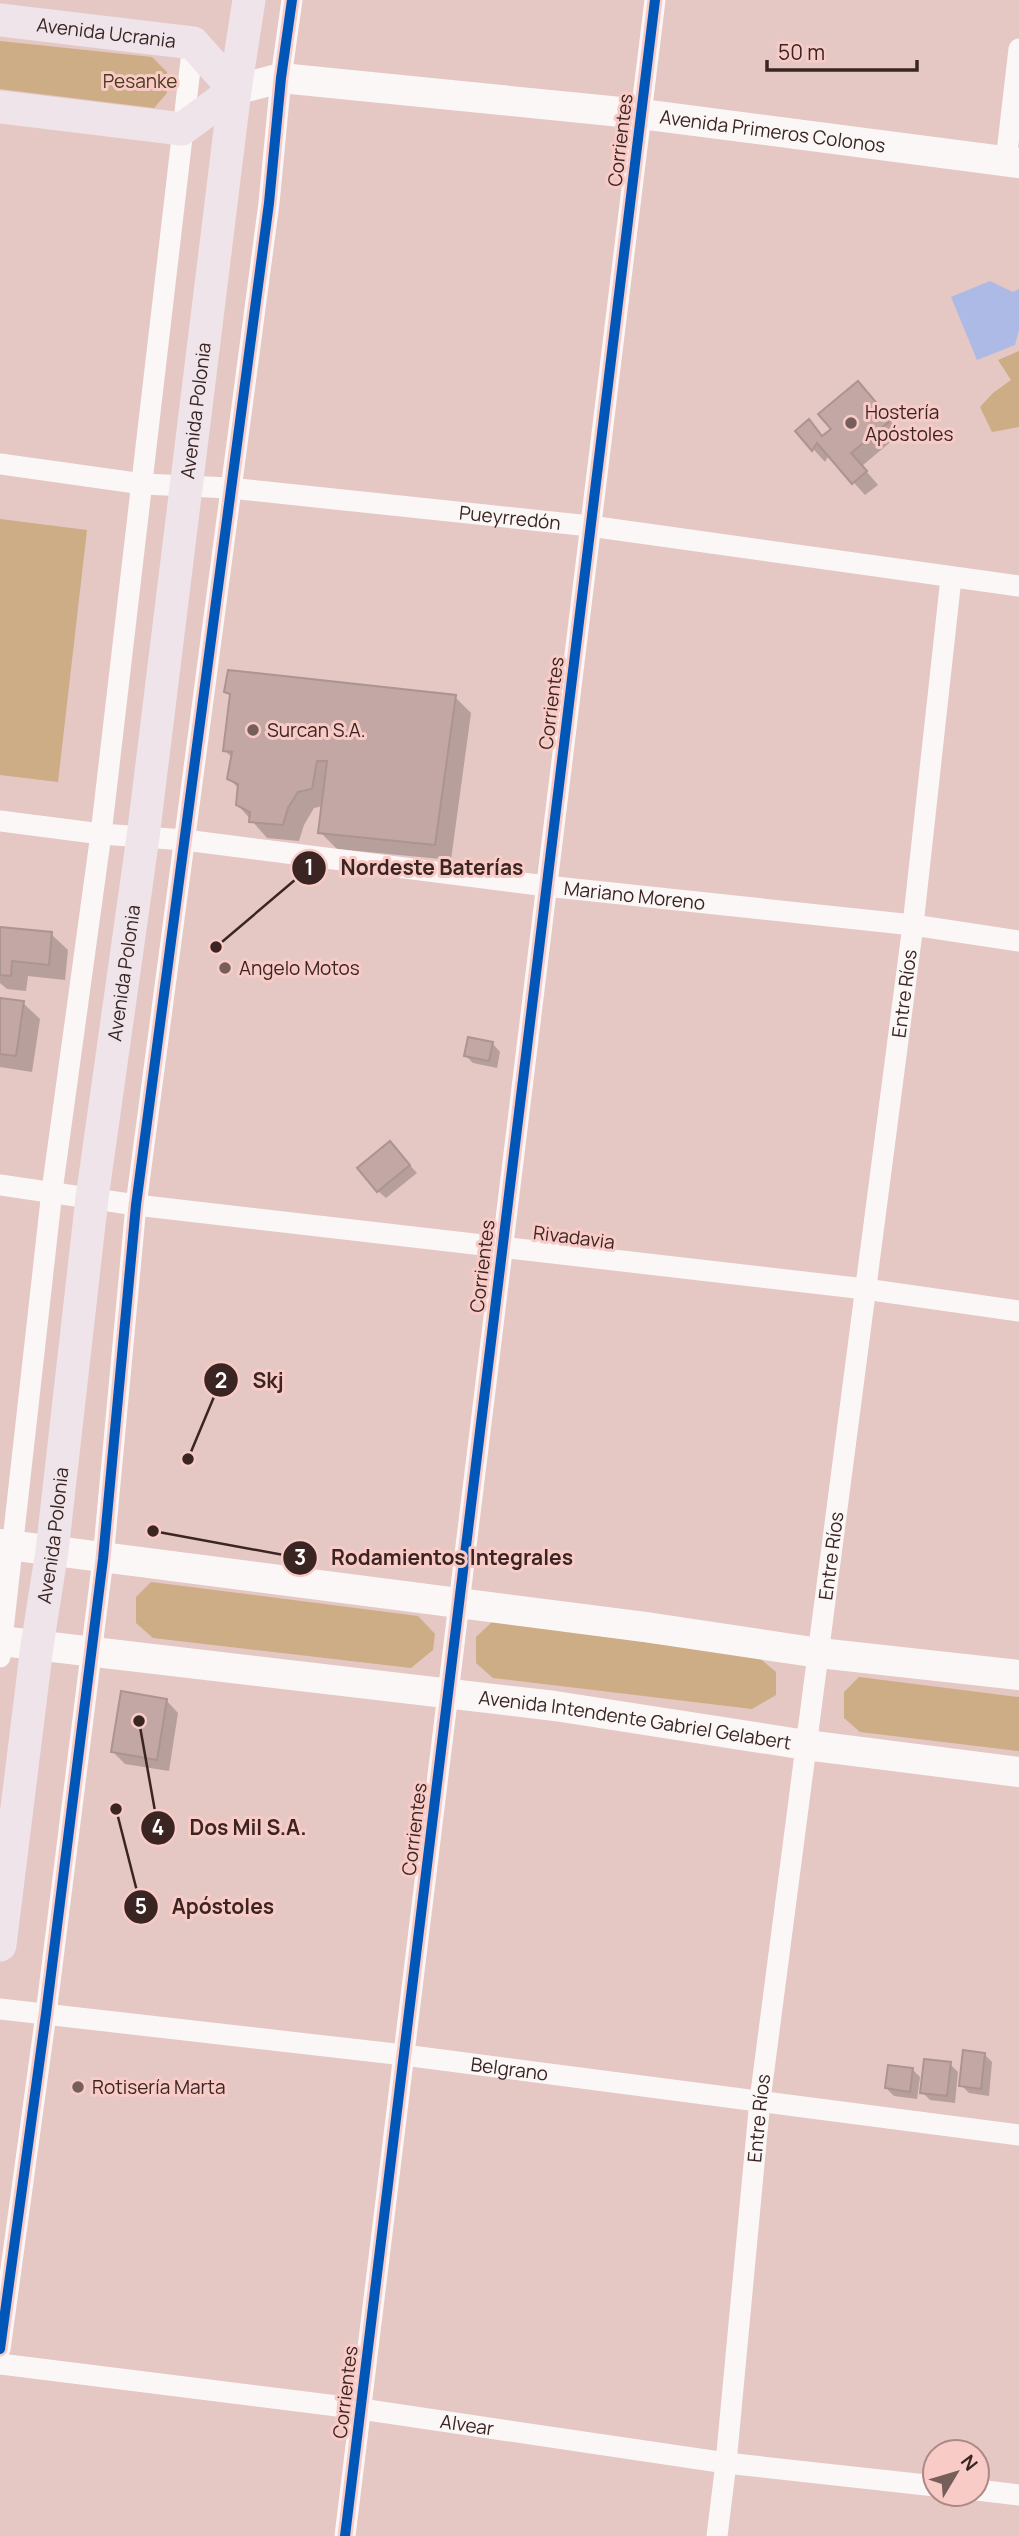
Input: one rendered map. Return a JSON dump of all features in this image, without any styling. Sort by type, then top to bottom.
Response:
[{"type":"main road","name":"Avenida Polonia","points":[[0,1945],[37,1646],[52,1551],[92,1198],[143,837],[235,90],[249,0]]},
{"type":"main road","name":"Avenida Ucrania","points":[[0,20],[192,43],[235,90]]},
{"type":"main road","name":"Avenida Primeros Colonos","points":[[235,90],[281,78],[641,114],[1013,162]]},
{"type":"main road","points":[[0,107],[182,130],[235,90]]},
{"type":"main road","points":[[7,1545],[645,1627],[818,1653],[1019,1675]]},
{"type":"main road","name":"Avenida Intendente Gabriel Gelabert","points":[[1,1647],[37,1646],[449,1692],[806,1745],[1019,1772]]},
{"type":"street","points":[[0,2349],[46,2014],[103,1559],[136,1205],[269,202],[281,78],[292,0]]},
{"type":"street","name":"Corrientes","points":[[345,2536],[654,0]]},
{"type":"street","name":"Avenida Polonia","points":[[1,1647],[7,1545],[17,1489],[51,1191],[102,834],[192,43]]},
{"type":"street","points":[[1013,162],[1019,49]]},
{"type":"street","name":"Pueyrredón","points":[[0,464],[143,484],[230,488],[590,526],[1019,586]]},
{"type":"street","name":"Entre Ríos","points":[[717,2536],[760,2100],[913,925],[951,578]]},
{"type":"street","name":"Mariano Moreno","points":[[0,821],[102,834],[185,840],[546,886],[913,925],[1019,941]]},
{"type":"street","name":"Rivadavia","points":[[0,1185],[136,1205],[865,1289],[1019,1311]]},
{"type":"street","name":"Belgrano","points":[[0,2008],[404,2054],[1019,2135]]},
{"type":"street","name":"Alvear","points":[[0,2364],[360,2409],[726,2463],[921,2484]]},
{"type":"street","points":[[991,2492],[1019,2495]]},
{"type":"green space","name":"Pesanke","points":[[0,41],[152,57],[167,72],[167,93],[154,108],[0,89]]},
{"type":"green space","points":[[1019,351],[1019,427],[992,432],[980,407],[1011,380],[998,360]]},
{"type":"green space","points":[[0,519],[87,530],[58,782],[0,775]]},
{"type":"green space","points":[[151,1582],[418,1616],[435,1634],[433,1650],[411,1668],[153,1638],[136,1623],[136,1597]]},
{"type":"green space","points":[[492,1622],[758,1657],[776,1672],[776,1695],[752,1709],[493,1678],[476,1663],[476,1637]]},
{"type":"green space","points":[[859,1677],[1019,1697],[1019,1751],[860,1732],[844,1718],[844,1692]]},
{"type":"water","points":[[990,281],[1013,292],[1019,289],[1019,330],[1015,345],[977,360],[951,297]]},
{"type":"building","points":[[858,381],[891,420],[851,453],[867,471],[852,484],[817,443],[812,451],[795,431],[809,419],[822,436],[831,429],[818,414]]},
{"type":"building","points":[[228,670],[456,695],[435,845],[318,833],[327,761],[317,761],[312,789],[298,792],[288,808],[283,825],[249,822],[250,812],[236,805],[238,784],[227,779],[232,752],[223,751],[230,694],[224,692]]},
{"type":"building","points":[[0,927],[52,932],[49,965],[12,961],[11,976],[0,975]]},
{"type":"building","points":[[0,998],[24,1001],[16,1056],[0,1054]]},
{"type":"building","points":[[468,1037],[493,1042],[489,1061],[464,1056]]},
{"type":"building","points":[[390,1141],[410,1165],[377,1192],[357,1168]]},
{"type":"building","points":[[121,1691],[167,1699],[157,1760],[111,1752]]},
{"type":"building","points":[[963,2050],[985,2053],[981,2089],[959,2086]]},
{"type":"building","points":[[924,2059],[951,2062],[947,2096],[920,2093]]},
{"type":"building","points":[[888,2065],[913,2068],[910,2092],[885,2088]]},
{"type":"cycle path","points":[[0,2349],[46,2014],[103,1559],[136,1205],[269,203],[281,78],[292,0]]},
{"type":"cycle path","points":[[345,2536],[655,0]]},
{"type":"place","name":"Hostería Apóstoles","points":[[851,423]]},
{"type":"place","name":"Surcan S.A.","points":[[253,730]]},
{"type":"place","name":"Nordeste Baterías","points":[[216,947]]},
{"type":"place","name":"Angelo Motos","points":[[225,968]]},
{"type":"place","name":"Skj","points":[[188,1459]]},
{"type":"place","name":"Rodamientos Integrales","points":[[153,1531]]},
{"type":"place","name":"Dos Mil S.A.","points":[[139,1721]]},
{"type":"place","name":"Apóstoles","points":[[116,1809]]},
{"type":"place","name":"Rotisería Marta","points":[[78,2087]]}]
